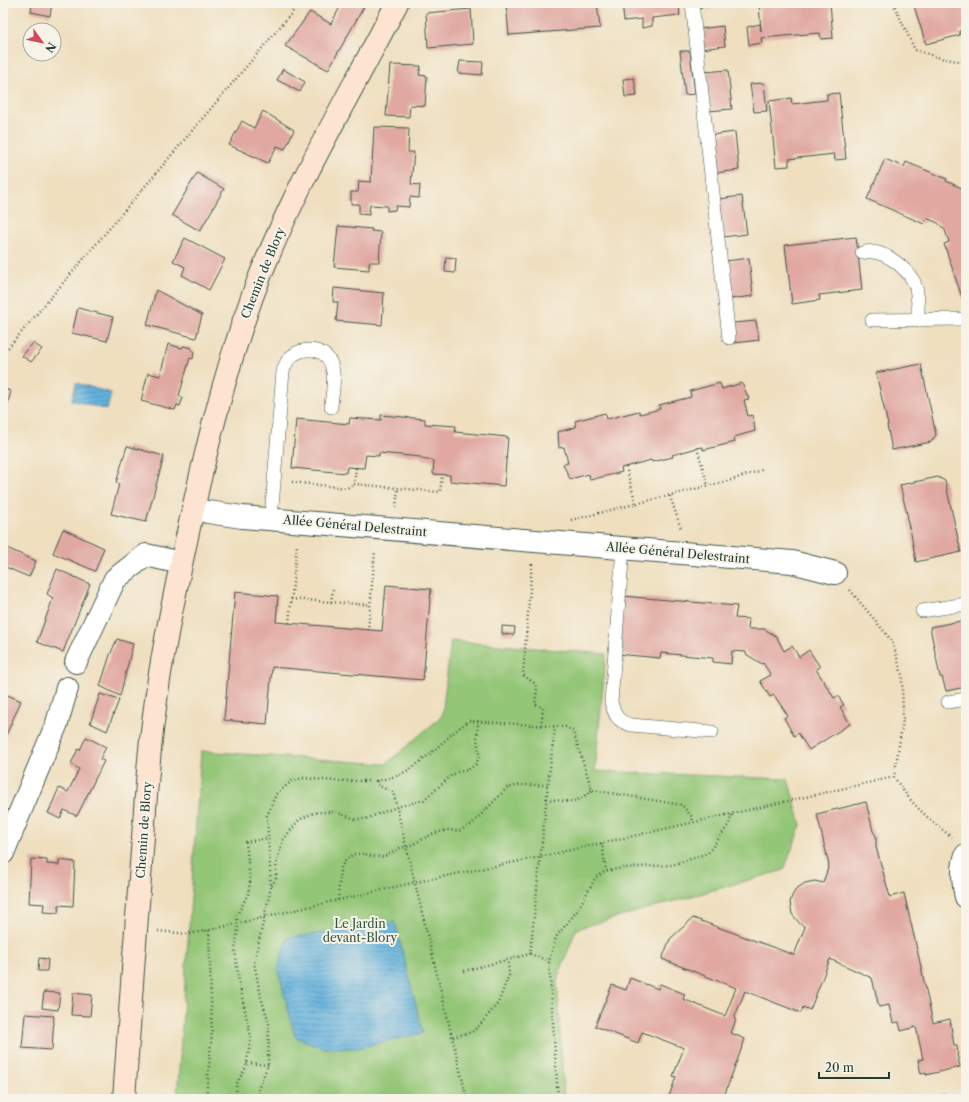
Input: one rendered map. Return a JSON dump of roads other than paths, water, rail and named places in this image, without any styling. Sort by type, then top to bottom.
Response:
[{"type":"street","name":"Chemin de Blory","points":[[124,1099],[153,718],[161,666],[181,563],[209,442],[253,296],[292,202],[312,161],[397,3]]},
{"type":"street","name":"Allée Général Delestraint","points":[[193,509],[300,522],[792,562],[835,573]]},
{"type":"street","points":[[76,662],[115,580],[146,555],[181,563]]},
{"type":"street","points":[[3,853],[57,723],[67,688]]},
{"type":"street","points":[[960,847],[963,863],[963,885],[966,898]]},
{"type":"lane","points":[[692,3],[729,338]]},
{"type":"lane","points":[[862,253],[871,251],[889,257],[904,269],[914,282],[918,298],[918,319]]},
{"type":"lane","points":[[872,320],[966,319]]},
{"type":"lane","points":[[271,519],[283,371],[288,358],[300,351],[312,349],[323,354],[331,362],[334,375],[331,407]]},
{"type":"lane","points":[[623,548],[611,702],[614,714],[623,722],[631,725],[712,732]]},
{"type":"lane","points":[[922,611],[966,604]]},
{"type":"lane","points":[[948,702],[966,699]]},
{"type":"water","points":[[76,383],[111,393],[107,410],[72,400]]},
{"type":"water","points":[[395,922],[423,1033],[358,1048],[323,1048],[295,1037],[278,969],[287,938]]},
{"type":"park label","name":"Le Jardin devant-Blory","points":[[360,931]]}]
